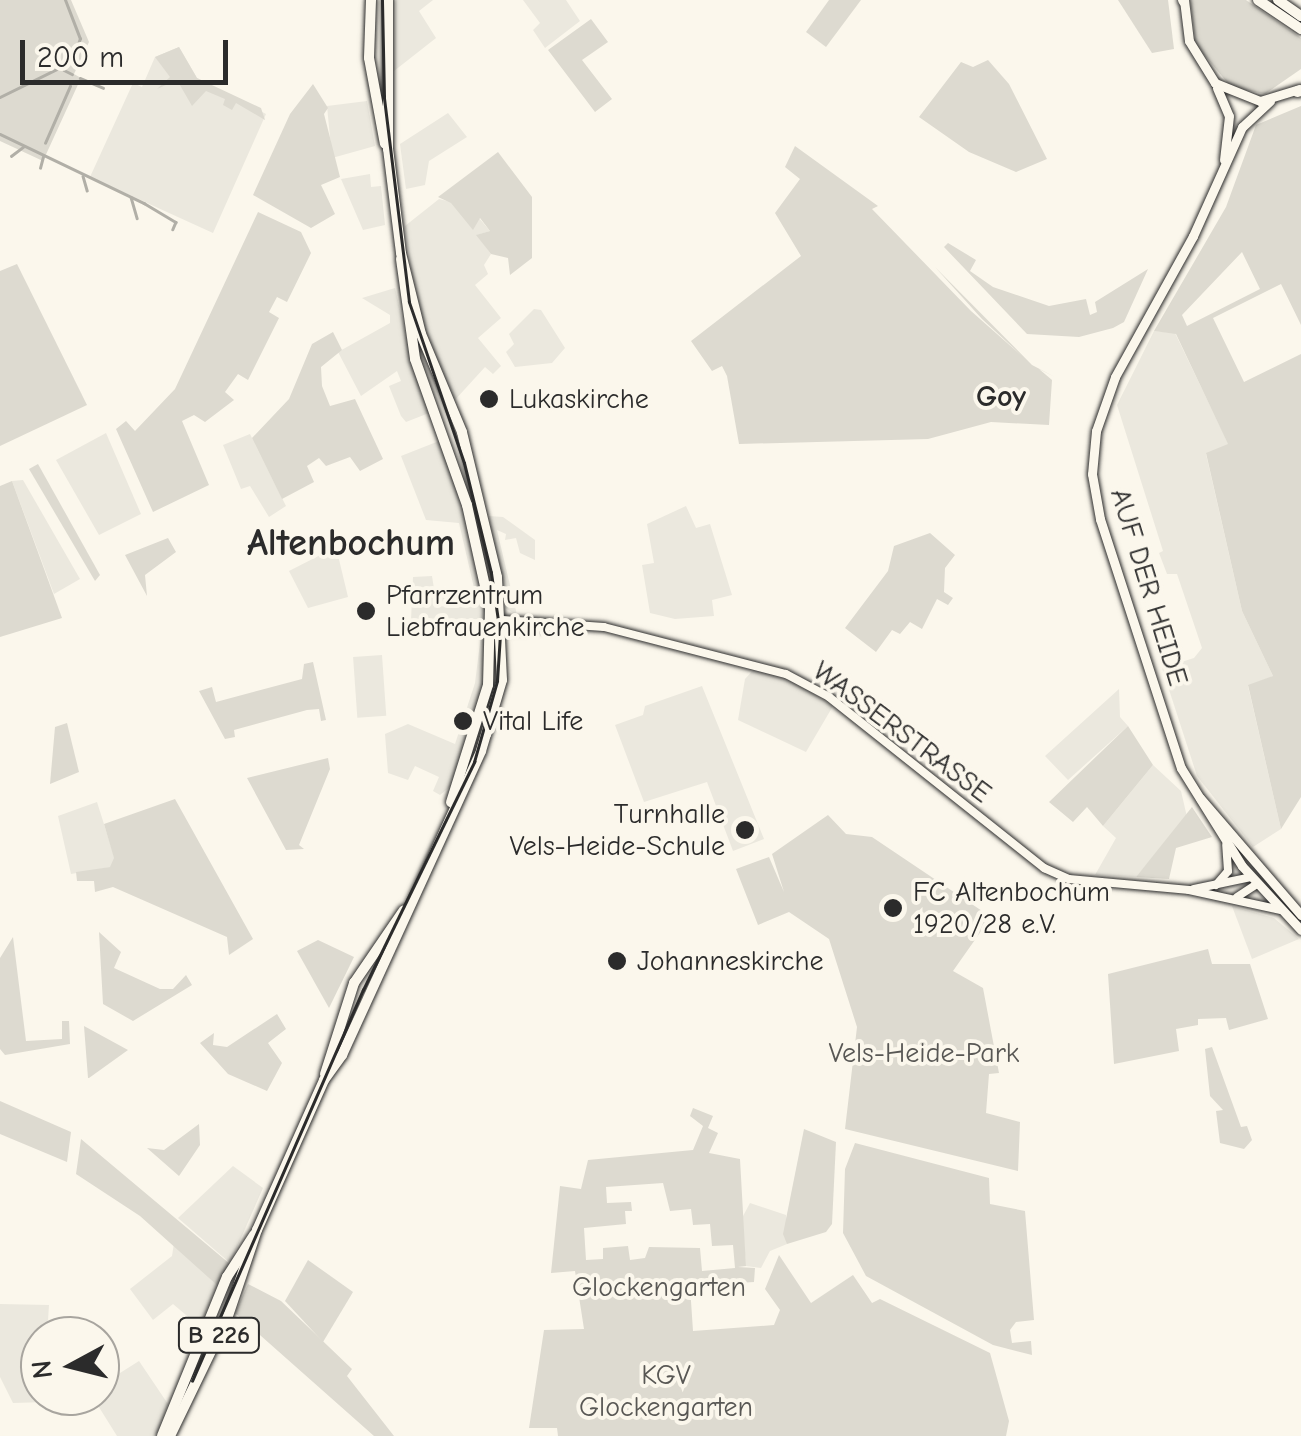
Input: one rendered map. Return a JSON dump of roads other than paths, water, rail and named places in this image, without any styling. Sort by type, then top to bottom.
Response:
[{"type":"main road","points":[[370,0],[385,80],[375,94]]},
{"type":"main road","name":"B 226","points":[[388,0],[388,148],[413,326],[500,627]]},
{"type":"main road","name":"AUF DER HEIDE","points":[[1184,0],[1194,55],[1215,84],[1229,116],[1222,172]]},
{"type":"main road","points":[[1258,0],[1301,29]]},
{"type":"main road","points":[[1278,0],[1301,16]]},
{"type":"main road","points":[[385,80],[369,48],[374,37],[390,23]]},
{"type":"main road","name":"B 226","points":[[369,48],[388,148]]},
{"type":"main road","points":[[1215,84],[1236,97],[1270,101],[1300,89]]},
{"type":"main road","name":"AUF DER HEIDE","points":[[1254,880],[1226,845],[1175,754],[1143,634],[1100,519],[1092,462],[1115,376],[1242,127],[1270,101]]},
{"type":"main road","name":"B 226","points":[[170,1436],[194,1392],[257,1230],[324,1080],[384,965],[404,910],[492,724],[500,627],[480,508],[458,420],[413,326]]},
{"type":"main road","points":[[467,505],[480,508]]},
{"type":"main road","name":"AUF DER HEIDE","points":[[1198,797],[1262,870]]},
{"type":"main road","points":[[1254,880],[1262,870],[1301,915]]},
{"type":"main road","name":"WASSERSTRASSE","points":[[1254,880],[1301,930]]},
{"type":"main road","name":"B 226","points":[[324,1080],[338,1028],[369,957],[404,910]]},
{"type":"main road","points":[[369,957],[384,965]]},
{"type":"main road","points":[[338,1028],[354,1028]]},
{"type":"main road","name":"B 226","points":[[162,1436],[180,1384],[228,1278],[257,1230]]},
{"type":"main road","points":[[180,1384],[194,1392]]},
{"type":"street","name":"WASSERSTRASSE","points":[[500,627],[575,624],[666,642],[805,682],[1059,876],[1237,897],[1281,910]]},
{"type":"street","points":[[1216,885],[1228,871],[1226,845]]},
{"type":"street","name":"WASSERSTRASSE","points":[[1190,890],[1254,880]]},
{"type":"street","points":[[1237,897],[1254,880]]},
{"type":"waterway","points":[[0,97],[71,62],[80,39],[65,0]]},
{"type":"waterway","points":[[64,70],[72,74]]},
{"type":"waterway","points":[[80,78],[103,88]]},
{"type":"waterway","points":[[45,143],[70,86]]},
{"type":"waterway","points":[[0,134],[144,203],[176,222],[173,229]]},
{"type":"waterway","points":[[11,156],[23,147]]},
{"type":"waterway","points":[[40,168],[43,157]]},
{"type":"waterway","points":[[83,176],[87,190]]},
{"type":"waterway","points":[[131,197],[137,218]]},
{"type":"tram line","points":[[192,1381],[363,990],[474,762],[497,681],[500,634],[491,573],[464,463],[409,302],[384,97],[382,0]]},
{"type":"place","name":"Lukaskirche","points":[[489,399]]},
{"type":"place","name":"Pfarrzentrum Liebfrauenkirche","points":[[366,611]]},
{"type":"place","name":"Vital Life","points":[[463,721]]},
{"type":"place","name":"Turnhalle Vels-Heide-Schule","points":[[745,830]]},
{"type":"place","name":"FC Altenbochum 1920/28 e.V.","points":[[893,908]]},
{"type":"place","name":"Johanneskirche","points":[[617,961]]},
{"type":"district","name":"Goy","points":[[1001,397]]},
{"type":"district","name":"Altenbochum","points":[[351,544]]},
{"type":"park label","name":"Vels-Heide-Park","points":[[924,1053]]},
{"type":"park label","name":"Glockengarten","points":[[659,1287]]},
{"type":"park label","name":"KGV Glockengarten","points":[[666,1391]]}]
